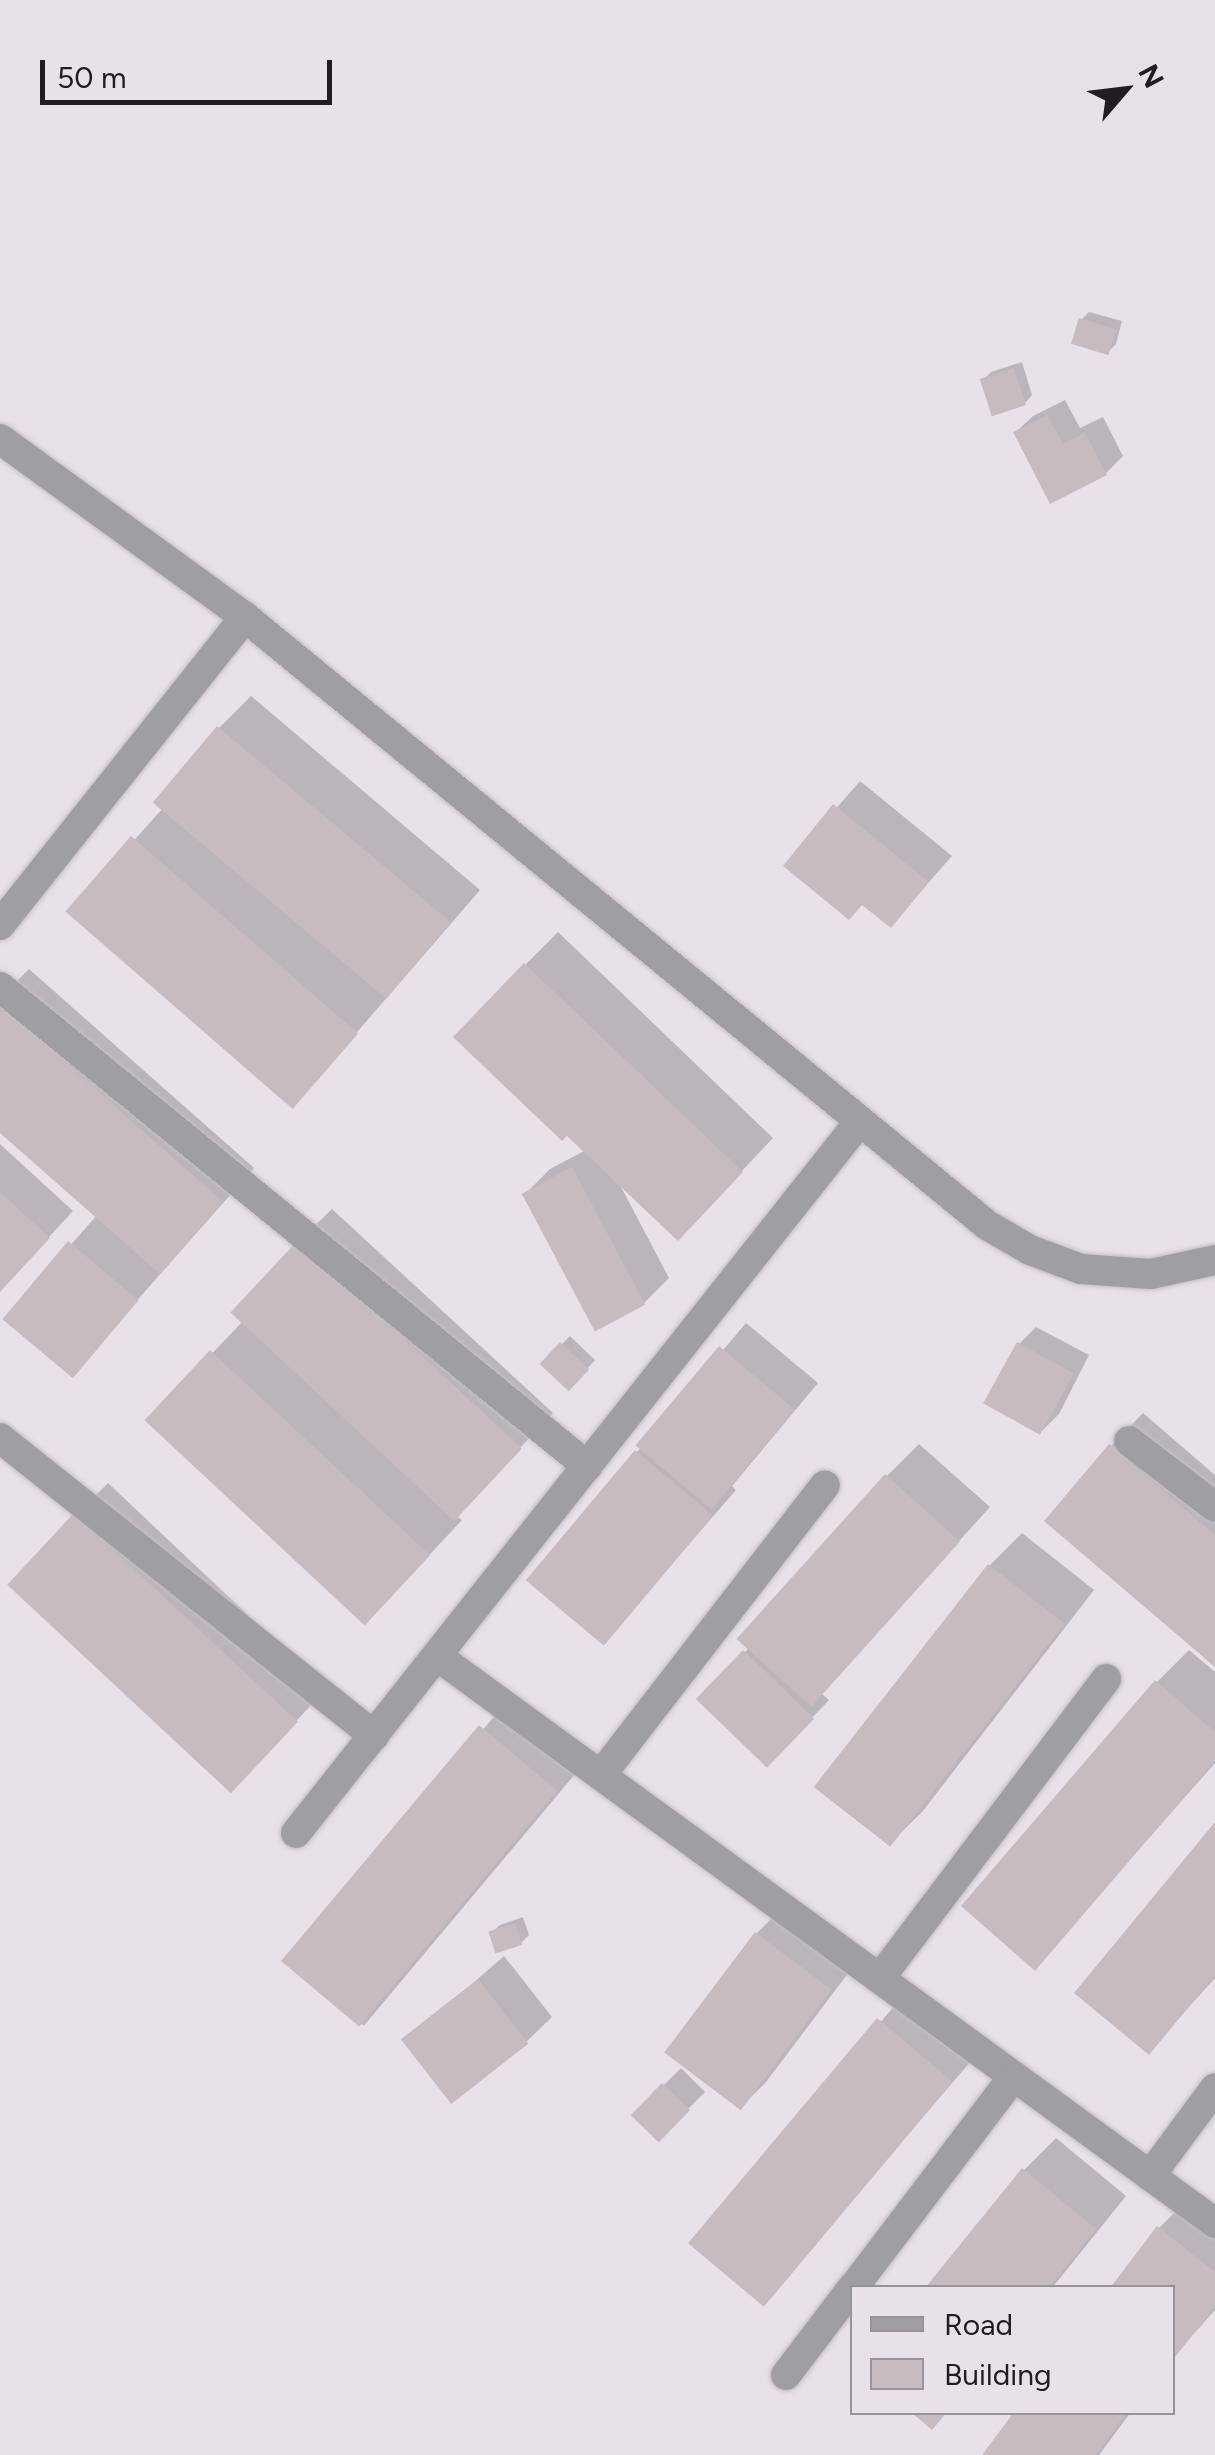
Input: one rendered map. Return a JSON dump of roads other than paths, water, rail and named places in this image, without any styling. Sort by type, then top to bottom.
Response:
[{"type":"street","points":[[0,439],[246,617],[986,1225],[1030,1250],[1081,1269],[1152,1274],[1215,1260]]},
{"type":"street","points":[[0,925],[246,617]]},
{"type":"street","points":[[0,987],[587,1466]]},
{"type":"street","points":[[296,1833],[860,1121]]},
{"type":"street","points":[[0,1438],[374,1736]]},
{"type":"street","points":[[1129,1440],[1215,1507]]},
{"type":"street","points":[[601,1775],[825,1485]]},
{"type":"street","points":[[437,1656],[1215,2223]]},
{"type":"street","points":[[880,1978],[1106,1679]]},
{"type":"street","points":[[855,2285],[1014,2076]]},
{"type":"street","points":[[1150,2176],[1215,2088]]},
{"type":"street","points":[[786,2375],[850,2292]]}]
